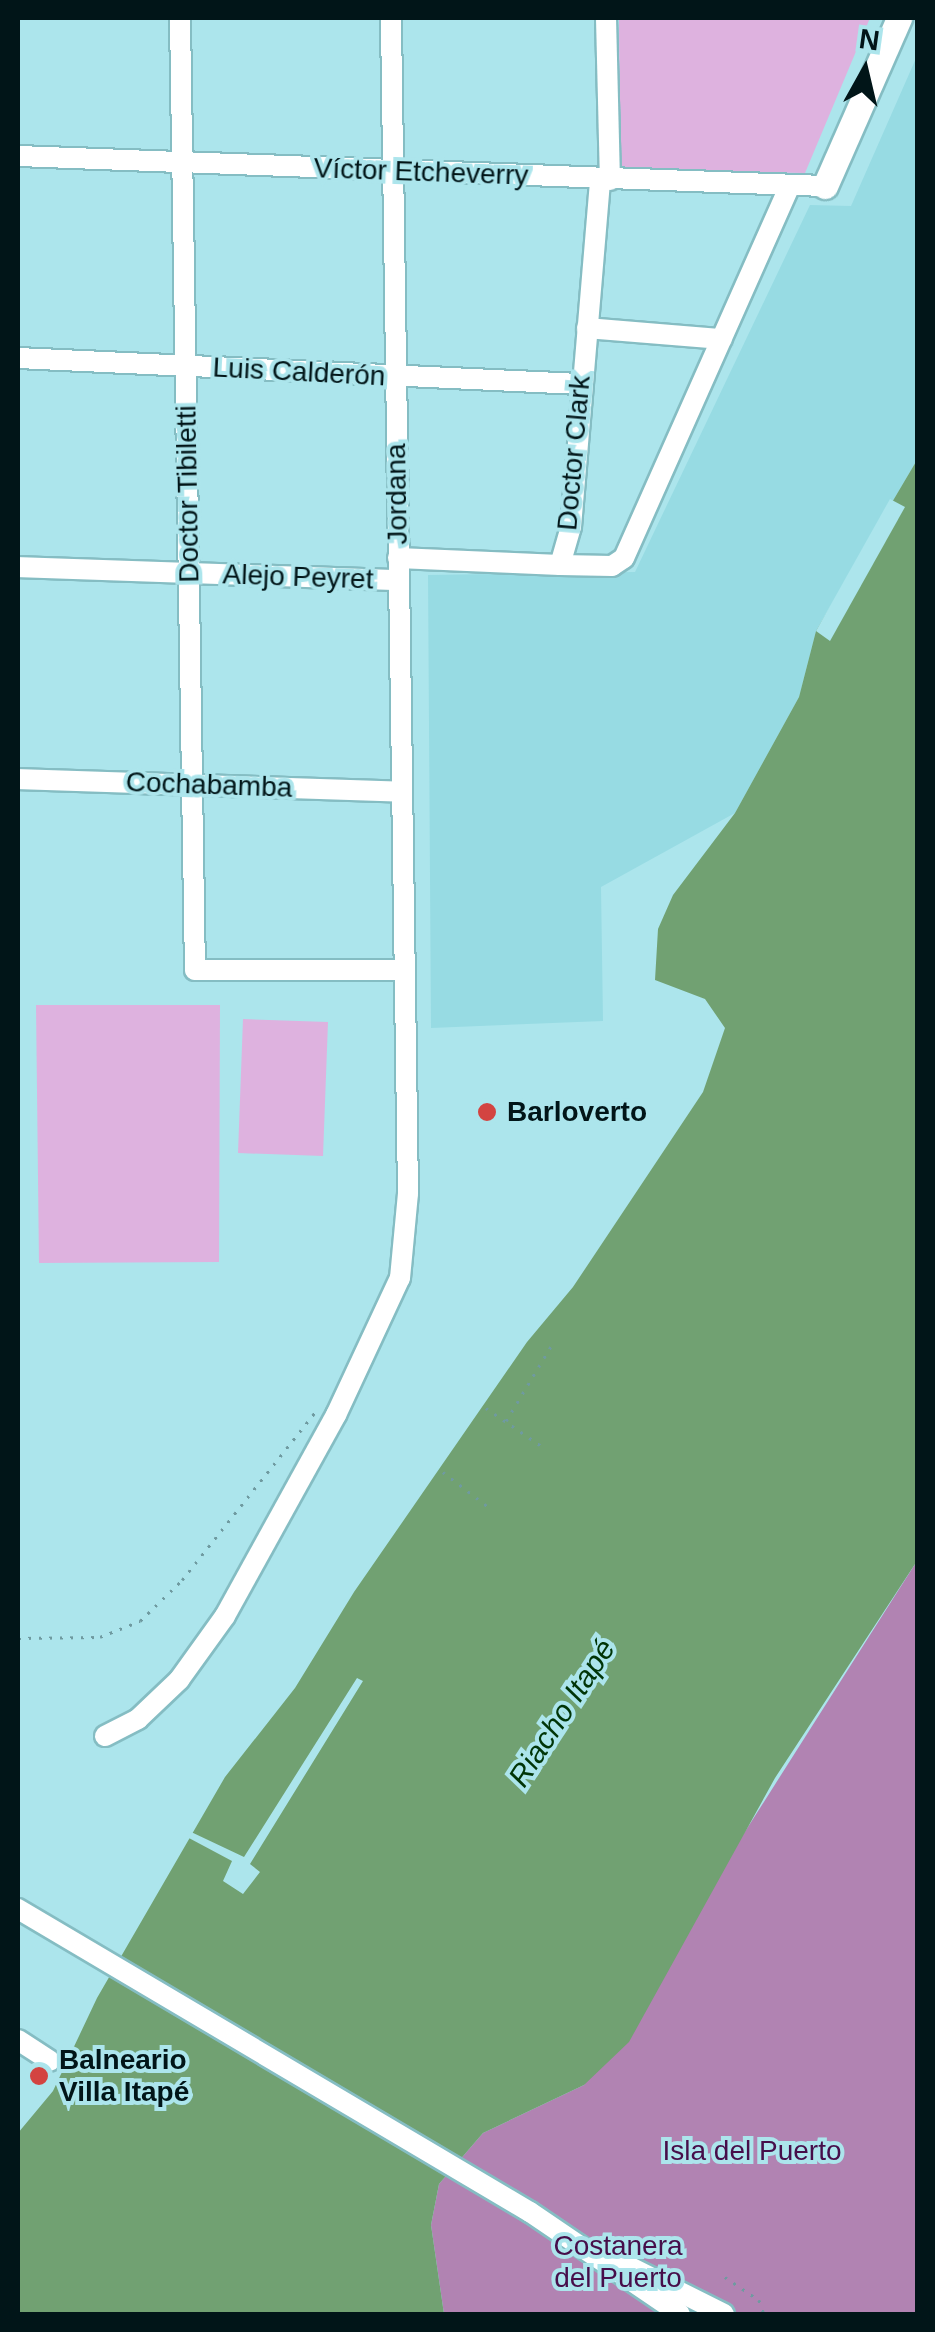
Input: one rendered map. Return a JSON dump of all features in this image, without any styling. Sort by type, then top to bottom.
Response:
[{"type":"main road","points":[[825,186],[899,18]]},
{"type":"street","name":"Doctor Tibiletti","points":[[180,18],[195,970],[404,970]]},
{"type":"street","name":"Jordana","points":[[106,1736],[138,1719],[179,1680],[225,1616],[336,1415],[400,1278],[408,1194],[391,18]]},
{"type":"street","name":"Doctor Clark","points":[[398,558],[560,565],[571,527],[580,384],[605,180],[606,18]]},
{"type":"street","name":"Víctor Etcheverry","points":[[18,156],[825,186]]},
{"type":"street","points":[[560,565],[612,566],[624,558],[789,186]]},
{"type":"street","points":[[587,328],[722,340]]},
{"type":"street","name":"Luis Calderón","points":[[18,358],[580,384]]},
{"type":"street","name":"Alejo Peyret","points":[[18,567],[398,580]]},
{"type":"street","name":"Cochabamba","points":[[18,779],[401,792]]},
{"type":"street","points":[[18,1909],[530,2212],[596,2253],[680,2314]]},
{"type":"street","points":[[18,2040],[50,2061]]},
{"type":"street","points":[[596,2253],[724,2314]]},
{"type":"path","points":[[506,1422],[550,1346]]},
{"type":"path","points":[[18,1638],[100,1637],[140,1621],[182,1580],[324,1399]]},
{"type":"path","points":[[486,1408],[543,1447]]},
{"type":"path","points":[[443,1472],[491,1509]]},
{"type":"path","points":[[724,2278],[759,2300],[764,2314]]},
{"type":"shaded area","points":[[619,18],[870,18],[805,173],[620,170]]},
{"type":"shaded area","points":[[917,56],[917,460],[816,631],[799,697],[735,813],[601,887],[603,1021],[431,1028],[428,575],[635,572],[810,205],[851,206]]},
{"type":"shaded area","points":[[36,1005],[220,1005],[219,1262],[39,1263]]},
{"type":"shaded area","points":[[243,1019],[328,1022],[323,1156],[238,1153]]},
{"type":"green space","name":"Isla del Puerto","points":[[917,1561],[917,2314],[444,2314],[431,2225],[439,2184],[483,2133],[584,2085]]},
{"type":"water","name":"Riacho Itapé","points":[[917,460],[917,1561],[775,1778],[629,2042],[584,2085],[483,2133],[439,2184],[431,2225],[444,2314],[18,2314],[18,2133],[53,2091],[97,1998],[225,1777],[295,1688],[354,1592],[527,1342],[573,1287],[703,1092],[725,1028],[705,999],[655,980],[658,929],[673,895],[735,813],[799,697],[816,631]]},
{"type":"pier","points":[[890,499],[905,507],[830,641],[816,631]]},
{"type":"pier","points":[[357,1678],[363,1681],[250,1864],[260,1872],[243,1894],[223,1881],[232,1861],[187,1837],[189,1831],[244,1857]]},
{"type":"place","name":"Barloverto","points":[[487,1112]]},
{"type":"place","name":"Balneario Villa Itapé","points":[[39,2076]]},
{"type":"park label","name":"Costanera del Puerto","points":[[618,2262]]}]
